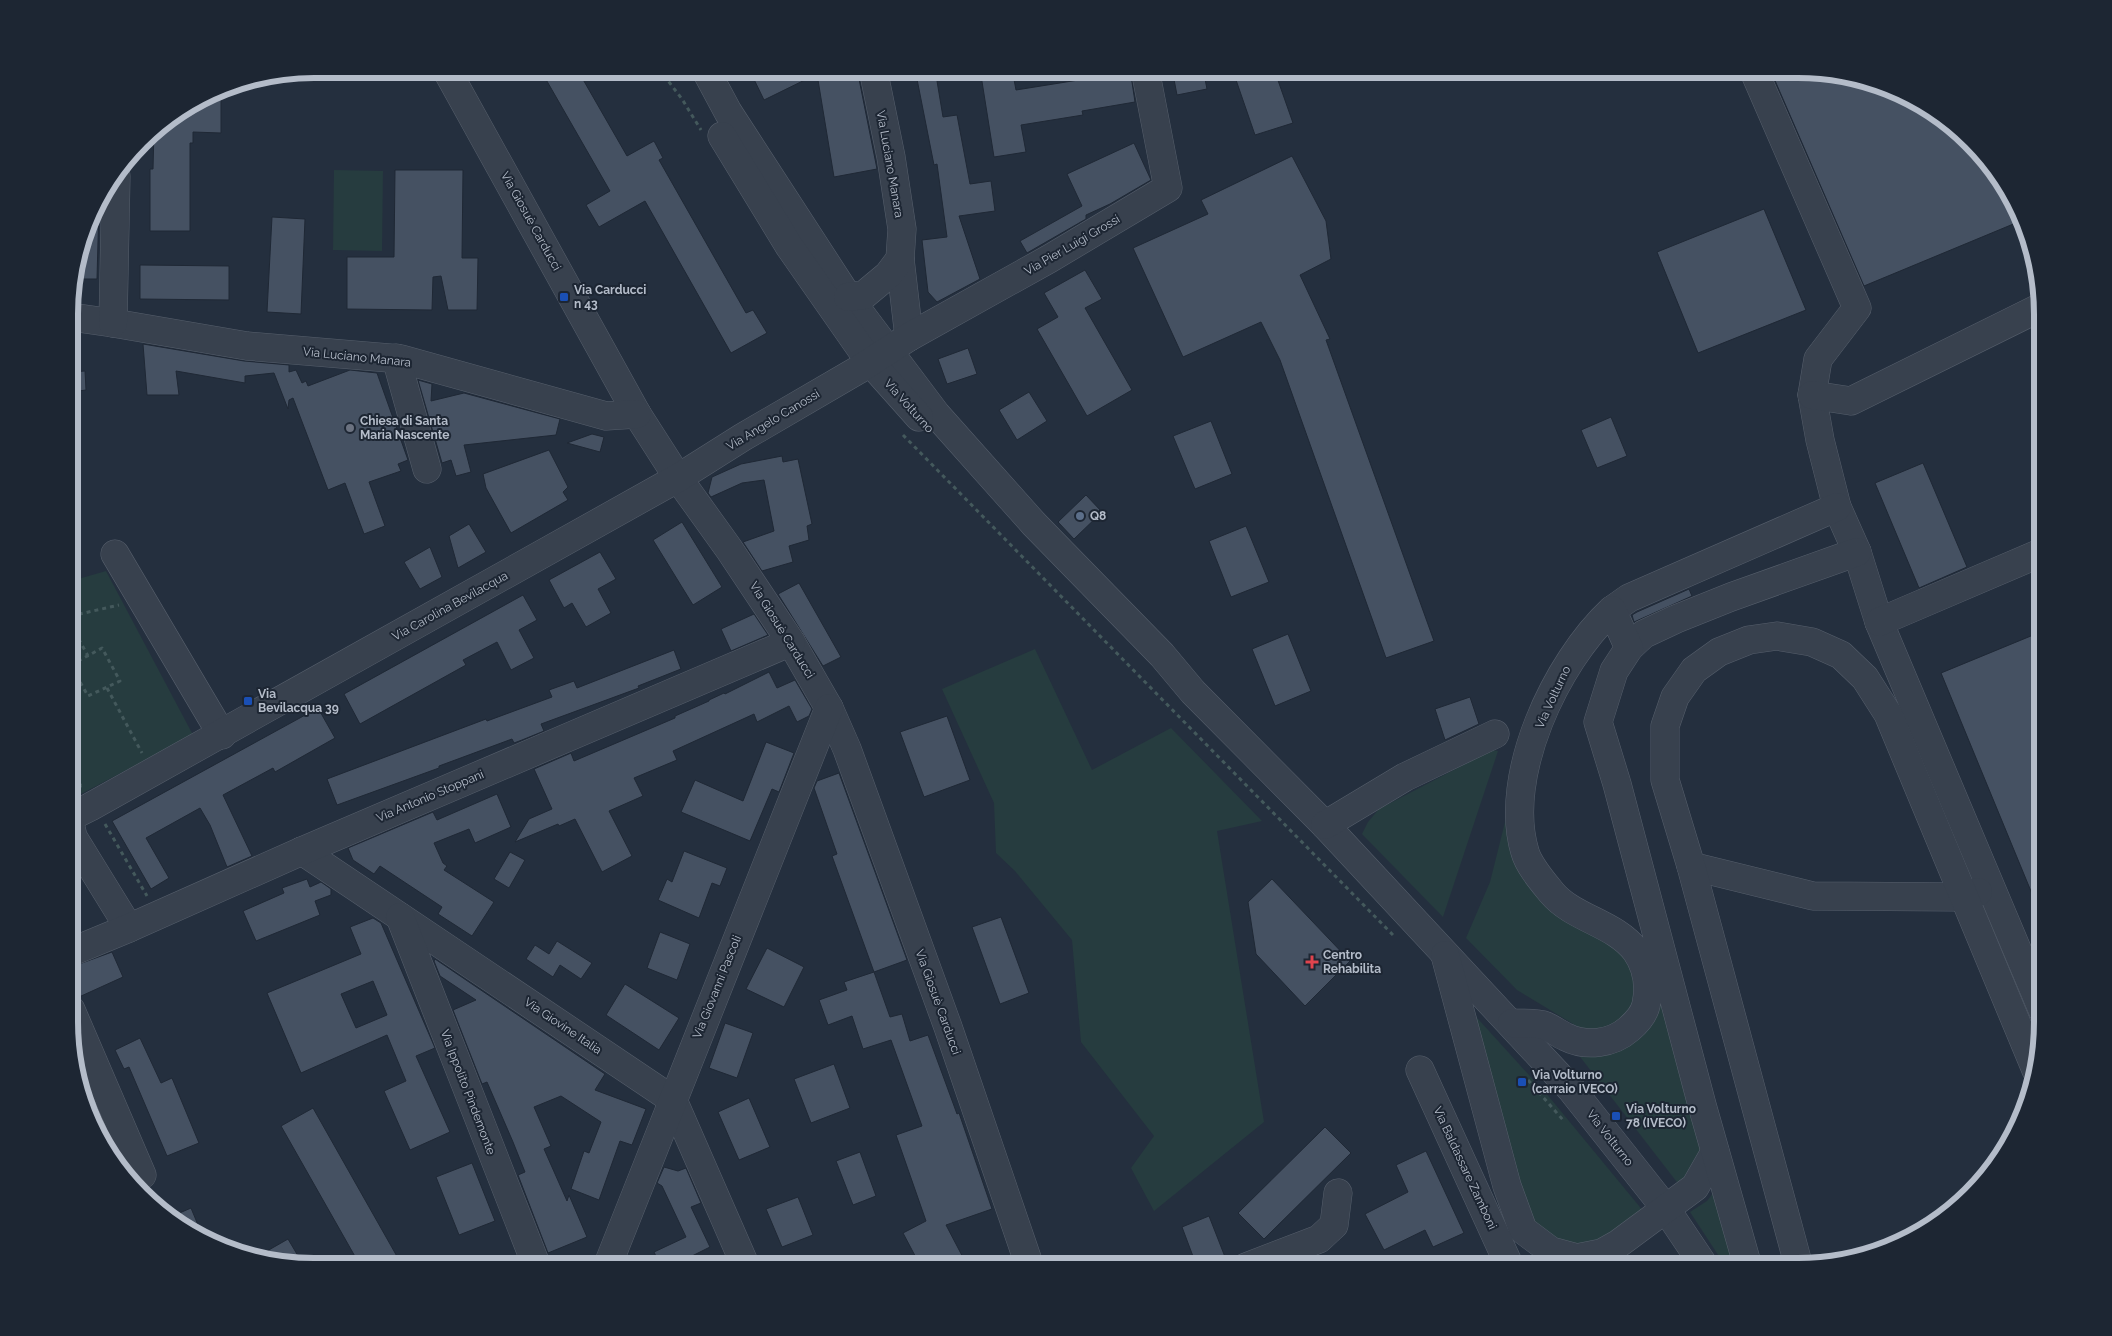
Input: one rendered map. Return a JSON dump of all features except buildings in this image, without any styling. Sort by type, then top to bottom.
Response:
[{"type":"street","name":"Via Giosuè Carducci","points":[[451,78],[637,414],[678,478],[730,549],[791,642],[829,708],[860,786],[1027,1258]]},
{"type":"street","name":"Via Volturno","points":[[691,78],[712,120],[789,246],[890,350]]},
{"type":"street","name":"Via Volturno","points":[[710,78],[728,112],[848,297],[890,350],[1025,536],[1154,667],[1193,692],[1324,825],[1512,1023],[1572,1089],[1666,1209],[1699,1258]]},
{"type":"street","name":"Via Luciano Manara","points":[[875,78],[891,157],[902,229],[890,350]]},
{"type":"street","name":"Via Pier Luigi Grossi","points":[[890,350],[1168,188],[1147,78]]},
{"type":"street","points":[[1758,78],[1857,308],[1818,359],[1812,395],[1820,440],[1838,507],[1857,552],[1879,622],[2034,989]]},
{"type":"street","points":[[113,323],[116,184]]},
{"type":"street","points":[[848,297],[864,295],[888,276],[900,259]]},
{"type":"street","points":[[1812,395],[1851,401],[2034,310]]},
{"type":"street","name":"Via Luciano Manara","points":[[78,318],[247,346],[396,358],[606,416],[637,414]]},
{"type":"street","name":"Via Angelo Canossi","points":[[678,478],[743,437],[890,350]]},
{"type":"street","points":[[396,358],[427,469]]},
{"type":"street","name":"Via Carolina Bevilacqua","points":[[82,801],[222,734],[678,478]]},
{"type":"street","name":"Via Volturno","points":[[1512,1023],[1545,1025],[1567,1038],[1592,1043],[1608,1042],[1637,1022],[1645,1008],[1649,987],[1636,951],[1620,936],[1584,916],[1554,895],[1525,854],[1519,820],[1520,791],[1530,750],[1545,709],[1563,670],[1595,625],[1629,598],[1838,507]]},
{"type":"street","points":[[1746,1258],[1715,1152],[1617,784],[1598,722],[1614,671],[1629,648],[1644,634],[1731,597],[1857,552]]},
{"type":"street","points":[[115,554],[222,734]]},
{"type":"street","points":[[1879,622],[2034,556]]},
{"type":"street","points":[[1612,610],[1629,648]]},
{"type":"street","points":[[1797,1258],[1691,866],[1665,780],[1665,726],[1675,697],[1694,670],[1719,652],[1749,640],[1777,636],[1812,642],[1841,655],[1865,678],[1888,714],[1962,897],[2031,1059]]},
{"type":"street","name":"Via Antonio Stoppani","points":[[78,949],[791,642]]},
{"type":"street","name":"Via Giovanni Pascoli","points":[[611,1258],[829,708]]},
{"type":"street","points":[[1324,825],[1405,777],[1495,734]]},
{"type":"street","points":[[78,845],[129,928]]},
{"type":"street","name":"Via Giovine Italia","points":[[302,851],[673,1100]]},
{"type":"street","points":[[1691,866],[1812,896],[1962,897],[1991,887]]},
{"type":"street","name":"Via Ippolito Pindemonte","points":[[400,917],[533,1258]]},
{"type":"street","points":[[1444,951],[1507,1186],[1523,1230],[1552,1252],[1577,1258],[1601,1257],[1695,1187],[1715,1152]]},
{"type":"street","points":[[78,1026],[142,1174]]},
{"type":"street","name":"Via Baldassare Zamboni","points":[[1420,1070],[1506,1258]]},
{"type":"street","points":[[673,1100],[742,1258]]},
{"type":"street","points":[[1269,1258],[1319,1238],[1334,1225],[1338,1193]]},
{"type":"street","name":"Via Giosuè Carducci","points":[[1020,1258],[1021,1238]]},
{"type":"path","points":[[78,614],[141,599]]},
{"type":"path","points":[[78,638],[88,656]]},
{"type":"path","points":[[78,661],[102,648],[120,681],[88,696],[78,678]]},
{"type":"path","points":[[107,688],[142,754]]},
{"type":"path","points":[[82,801],[158,915]]},
{"type":"green space","points":[[334,170],[383,171],[382,251],[333,250]]},
{"type":"green space","points":[[106,571],[193,735],[79,795],[78,793],[78,579]]},
{"type":"green space","points":[[1035,649],[1092,770],[1171,728],[1262,821],[1217,831],[1264,1122],[1154,1211],[1131,1168],[1154,1136],[1081,1042],[1072,940],[1015,871],[996,853],[994,803],[942,689]]},
{"type":"green space","points":[[1492,750],[1498,751],[1443,917],[1362,834],[1368,822],[1379,809]]},
{"type":"green space","points":[[1510,802],[1522,867],[1583,924],[1634,964],[1635,1001],[1623,1019],[1606,1030],[1583,1030],[1517,990],[1466,938],[1490,882]]},
{"type":"green space","points":[[1660,994],[1702,1150],[1683,1190],[1574,1049]]},
{"type":"green space","points":[[1469,1009],[1550,1098],[1644,1212],[1583,1250],[1552,1241],[1529,1217]]},
{"type":"green space","points":[[1718,1187],[1738,1258],[1720,1258],[1690,1212],[1707,1201]]},
{"type":"place","name":"Via Carducci n 43","points":[[564,297]]},
{"type":"place","name":"Chiesa di Santa Maria Nascente","points":[[350,428]]},
{"type":"place","name":"Q8","points":[[1080,516]]},
{"type":"place","name":"Via Bevilacqua 39","points":[[248,701]]},
{"type":"place","name":"Centro Rehabilita","points":[[1312,962]]},
{"type":"place","name":"Via Volturno (carraio IVECO)","points":[[1522,1082]]},
{"type":"place","name":"Via Volturno 78 (IVECO)","points":[[1616,1116]]}]
